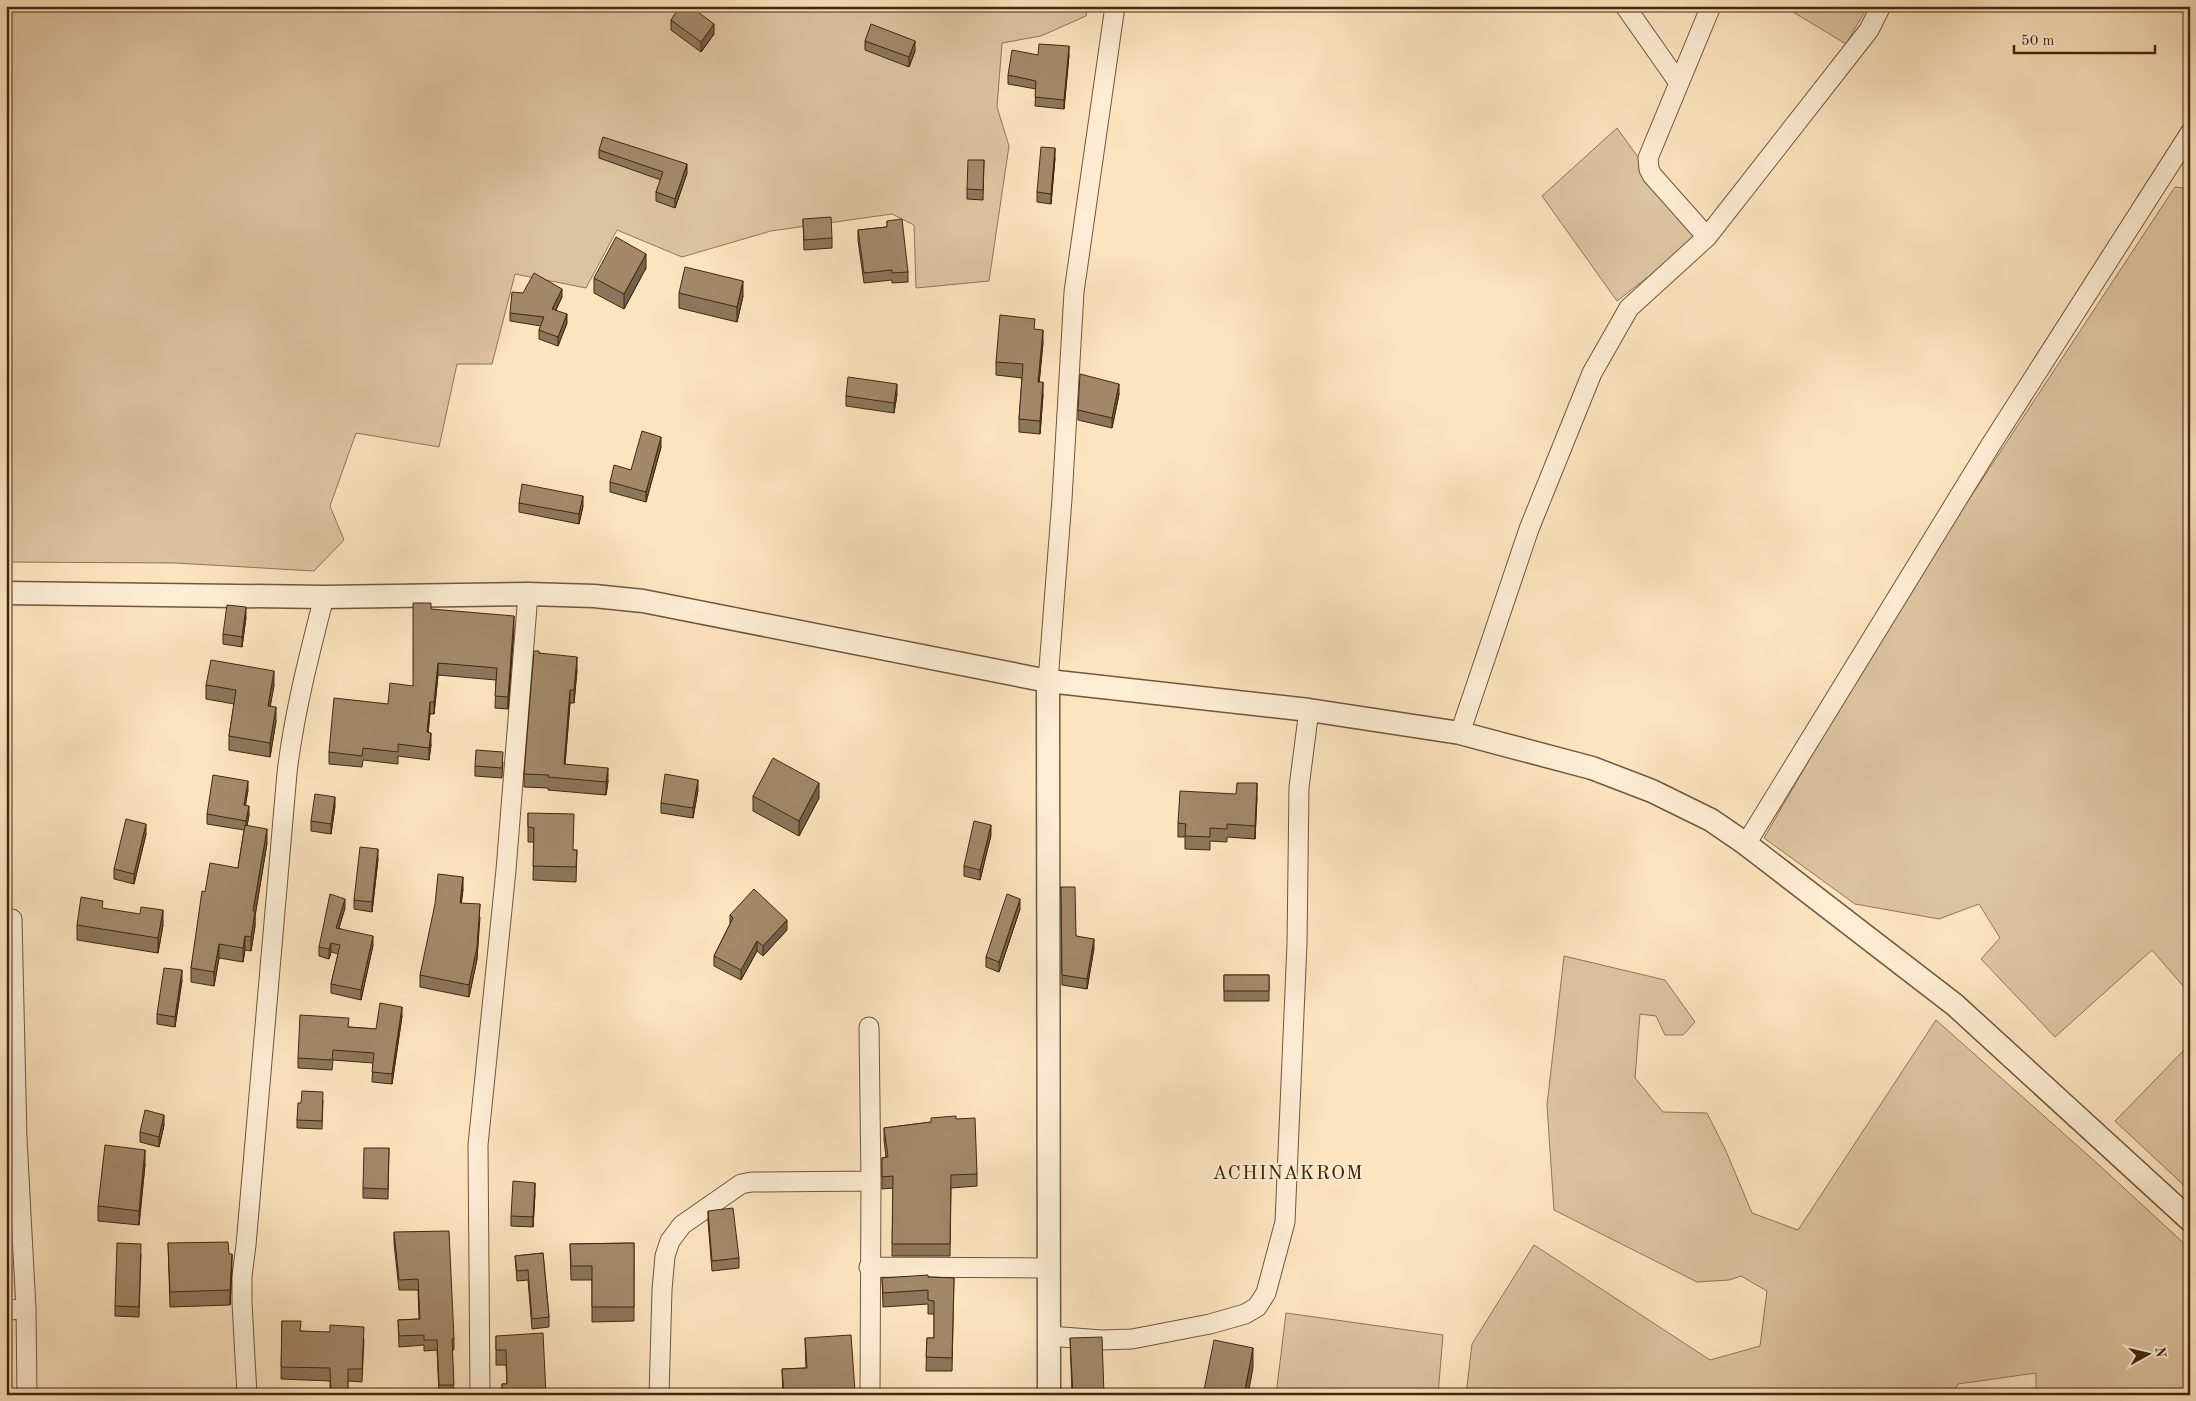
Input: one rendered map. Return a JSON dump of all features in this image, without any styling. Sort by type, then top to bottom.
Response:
[{"type":"street","points":[[1048,1395],[1050,1268],[1048,681],[1062,499],[1074,292],[1115,6]]},
{"type":"street","points":[[1625,6],[1679,83]]},
{"type":"street","points":[[1707,237],[1652,175],[1648,158],[1711,6]]},
{"type":"street","points":[[1460,733],[1529,530],[1592,373],[1629,308],[1707,237],[1868,30],[1881,6]]},
{"type":"street","points":[[1746,844],[1990,446],[2190,133]]},
{"type":"street","points":[[6,593],[324,597],[528,594],[594,596],[642,601],[1048,681],[1309,710],[1460,733],[1592,768],[1652,791],[1711,820],[1746,844],[1955,1005],[2190,1220]]},
{"type":"street","points":[[480,1395],[478,1145],[506,870],[528,594]]},
{"type":"street","points":[[247,1395],[242,1276],[287,773],[302,678],[324,597]]},
{"type":"street","points":[[1050,1336],[1102,1340],[1132,1339],[1210,1324],[1245,1314],[1257,1307],[1266,1293],[1285,1222],[1297,944],[1299,787],[1309,710]]},
{"type":"street","points":[[12,920],[12,1138],[26,1309],[27,1395]]},
{"type":"street","points":[[869,1027],[871,1180],[870,1395]]},
{"type":"street","points":[[659,1395],[665,1256],[670,1241],[682,1225],[741,1184],[752,1182],[871,1180]]},
{"type":"street","points":[[870,1267],[1050,1268]]},
{"type":"street","points":[[6,1310],[26,1309]]},
{"type":"shaded area","points":[[6,6],[1088,6],[1086,16],[1041,36],[1002,43],[997,107],[1009,146],[989,281],[916,288],[914,225],[892,214],[771,231],[682,257],[617,230],[586,288],[515,274],[492,364],[457,364],[439,447],[356,433],[330,506],[344,540],[314,571],[176,563],[6,562]]},
{"type":"shaded area","points":[[1783,6],[1868,6],[1846,44]]},
{"type":"shaded area","points":[[1617,128],[1697,239],[1617,301],[1542,196]]},
{"type":"shaded area","points":[[2175,187],[2190,189],[2190,994],[2152,950],[2055,1037],[1981,959],[2000,938],[1979,904],[1939,919],[1855,904],[1764,838],[1898,607]]},
{"type":"shaded area","points":[[1564,956],[1665,980],[1695,1022],[1683,1035],[1665,1035],[1656,1016],[1640,1014],[1635,1078],[1663,1112],[1707,1113],[1726,1151],[1752,1213],[1798,1230],[1936,1020],[2190,1249],[2190,1395],[2036,1395],[2036,1373],[1958,1384],[1952,1395],[1466,1395],[1472,1344],[1534,1245],[1710,1360],[1760,1346],[1767,1291],[1741,1276],[1729,1280],[1697,1282],[1554,1210],[1547,1105]]},
{"type":"shaded area","points":[[2190,1044],[2190,1191],[2115,1121]]},
{"type":"shaded area","points":[[1286,1313],[1443,1335],[1438,1395],[1276,1395]]},
{"type":"building","points":[[680,6],[690,6],[714,24],[701,42],[671,20]]},
{"type":"building","points":[[871,24],[915,41],[909,57],[865,41]]},
{"type":"building","points":[[1039,44],[1069,46],[1064,100],[1035,97],[1036,81],[1008,75],[1012,50],[1038,55]]},
{"type":"building","points":[[603,137],[687,164],[675,199],[656,192],[663,172],[599,150]]},
{"type":"building","points":[[1041,147],[1055,148],[1051,194],[1037,192]]},
{"type":"building","points":[[968,160],[984,160],[983,190],[967,189]]},
{"type":"building","points":[[831,217],[832,238],[804,240],[803,219]]},
{"type":"building","points":[[902,219],[908,272],[892,273],[892,270],[864,273],[858,230],[887,227],[887,221]]},
{"type":"building","points":[[616,237],[646,254],[624,294],[594,278]]},
{"type":"building","points":[[685,267],[743,281],[737,307],[679,293]]},
{"type":"building","points":[[534,273],[562,289],[552,309],[567,314],[558,337],[539,330],[544,317],[510,313],[512,292],[523,293]]},
{"type":"building","points":[[1000,315],[1035,319],[1034,329],[1043,330],[1038,382],[1043,382],[1040,421],[1019,419],[1023,364],[996,362]]},
{"type":"building","points":[[1080,374],[1119,384],[1112,418],[1078,410]]},
{"type":"building","points":[[848,377],[897,384],[894,403],[846,396]]},
{"type":"building","points":[[642,431],[661,437],[646,492],[610,482],[614,465],[631,470]]},
{"type":"building","points":[[522,484],[583,496],[579,514],[519,503]]},
{"type":"building","points":[[413,603],[431,603],[431,609],[514,616],[508,697],[495,696],[497,668],[438,663],[434,702],[430,702],[427,732],[431,733],[429,748],[398,744],[398,752],[363,748],[362,756],[329,752],[334,698],[388,704],[390,683],[413,686]]},
{"type":"building","points":[[227,605],[246,607],[242,637],[223,634]]},
{"type":"building","points":[[534,651],[577,657],[574,690],[570,690],[564,764],[608,768],[606,782],[524,774]]},
{"type":"building","points":[[211,660],[274,671],[268,706],[276,707],[270,743],[229,736],[236,690],[206,685]]},
{"type":"building","points":[[476,750],[503,752],[502,768],[475,766]]},
{"type":"building","points":[[773,758],[819,783],[799,821],[753,796]]},
{"type":"building","points":[[665,774],[698,780],[693,808],[661,803]]},
{"type":"building","points":[[213,775],[248,781],[244,805],[249,806],[246,821],[207,814]]},
{"type":"building","points":[[1237,783],[1257,783],[1255,826],[1227,824],[1227,829],[1210,828],[1210,837],[1185,836],[1186,824],[1178,823],[1180,791],[1236,794]]},
{"type":"building","points":[[315,794],[335,797],[331,824],[311,821]]},
{"type":"building","points":[[528,813],[574,814],[573,850],[577,850],[576,867],[533,866],[534,828],[528,827]]},
{"type":"building","points":[[126,819],[146,824],[134,874],[114,869]]},
{"type":"building","points":[[974,821],[991,825],[980,870],[964,866]]},
{"type":"building","points":[[245,825],[267,829],[253,911],[255,911],[251,937],[245,936],[243,948],[219,944],[214,972],[191,968],[202,891],[205,892],[210,863],[238,868]]},
{"type":"building","points":[[360,847],[378,849],[372,902],[354,900]]},
{"type":"building","points":[[438,874],[463,877],[460,903],[480,904],[477,947],[469,985],[420,975],[435,904]]},
{"type":"building","points":[[1061,887],[1075,887],[1076,936],[1094,939],[1087,979],[1062,975]]},
{"type":"building","points":[[754,889],[787,920],[763,946],[757,941],[741,970],[714,956],[733,918],[730,915]]},
{"type":"building","points":[[330,894],[345,899],[336,928],[373,936],[361,990],[331,984],[340,945],[331,943],[329,949],[319,947]]},
{"type":"building","points":[[1007,894],[1020,899],[999,962],[986,957]]},
{"type":"building","points":[[81,897],[103,901],[102,908],[140,914],[141,907],[163,910],[158,938],[77,925]]},
{"type":"building","points":[[164,968],[182,970],[175,1017],[157,1014]]},
{"type":"building","points":[[1224,975],[1269,975],[1269,991],[1224,991]]},
{"type":"building","points":[[380,1003],[402,1007],[392,1074],[372,1072],[374,1053],[333,1050],[332,1060],[298,1058],[300,1015],[349,1018],[348,1027],[376,1029]]},
{"type":"building","points":[[302,1091],[323,1092],[322,1121],[297,1120],[298,1103],[301,1103]]},
{"type":"building","points":[[145,1110],[164,1115],[159,1137],[140,1132]]},
{"type":"building","points":[[956,1116],[956,1119],[975,1118],[977,1174],[951,1175],[950,1244],[892,1244],[893,1176],[882,1177],[882,1158],[888,1157],[884,1128],[931,1122],[931,1118]]},
{"type":"building","points":[[105,1145],[145,1150],[139,1211],[98,1206]]},
{"type":"building","points":[[364,1148],[389,1148],[388,1189],[363,1188]]},
{"type":"building","points":[[513,1181],[535,1183],[533,1217],[511,1216]]},
{"type":"building","points":[[6,1200],[8,1200],[9,1220],[6,1220]]},
{"type":"building","points":[[733,1208],[739,1258],[712,1261],[708,1211]]},
{"type":"building","points":[[449,1231],[454,1385],[439,1385],[437,1340],[424,1340],[424,1335],[399,1336],[398,1320],[420,1319],[418,1279],[399,1280],[394,1232]]},
{"type":"building","points":[[228,1242],[229,1254],[232,1254],[230,1290],[170,1292],[168,1243]]},
{"type":"building","points":[[117,1243],[141,1244],[139,1307],[115,1306]]},
{"type":"building","points":[[634,1243],[634,1307],[592,1307],[592,1266],[571,1266],[570,1244]]},
{"type":"building","points":[[543,1253],[549,1317],[532,1319],[528,1270],[517,1271],[515,1256]]},
{"type":"building","points":[[928,1275],[928,1277],[954,1278],[952,1358],[926,1357],[927,1338],[934,1338],[934,1301],[928,1300],[928,1290],[883,1293],[882,1278]]},
{"type":"building","points":[[282,1321],[301,1321],[300,1331],[330,1332],[330,1325],[364,1327],[362,1369],[348,1369],[348,1395],[331,1395],[330,1368],[281,1367]]},
{"type":"building","points":[[543,1333],[546,1395],[502,1395],[502,1384],[507,1384],[506,1350],[496,1350],[496,1336]]},
{"type":"building","points":[[851,1335],[855,1392],[852,1392],[853,1395],[784,1395],[782,1369],[807,1368],[805,1338]]},
{"type":"building","points":[[1102,1337],[1104,1395],[1073,1395],[1070,1338]]},
{"type":"building","points":[[1214,1340],[1253,1348],[1244,1395],[1203,1395]]},
{"type":"building","points":[[606,1390],[633,1391],[632,1395],[606,1395]]},
{"type":"district","name":"ACHINAKROM","points":[[1288,1172]]}]
